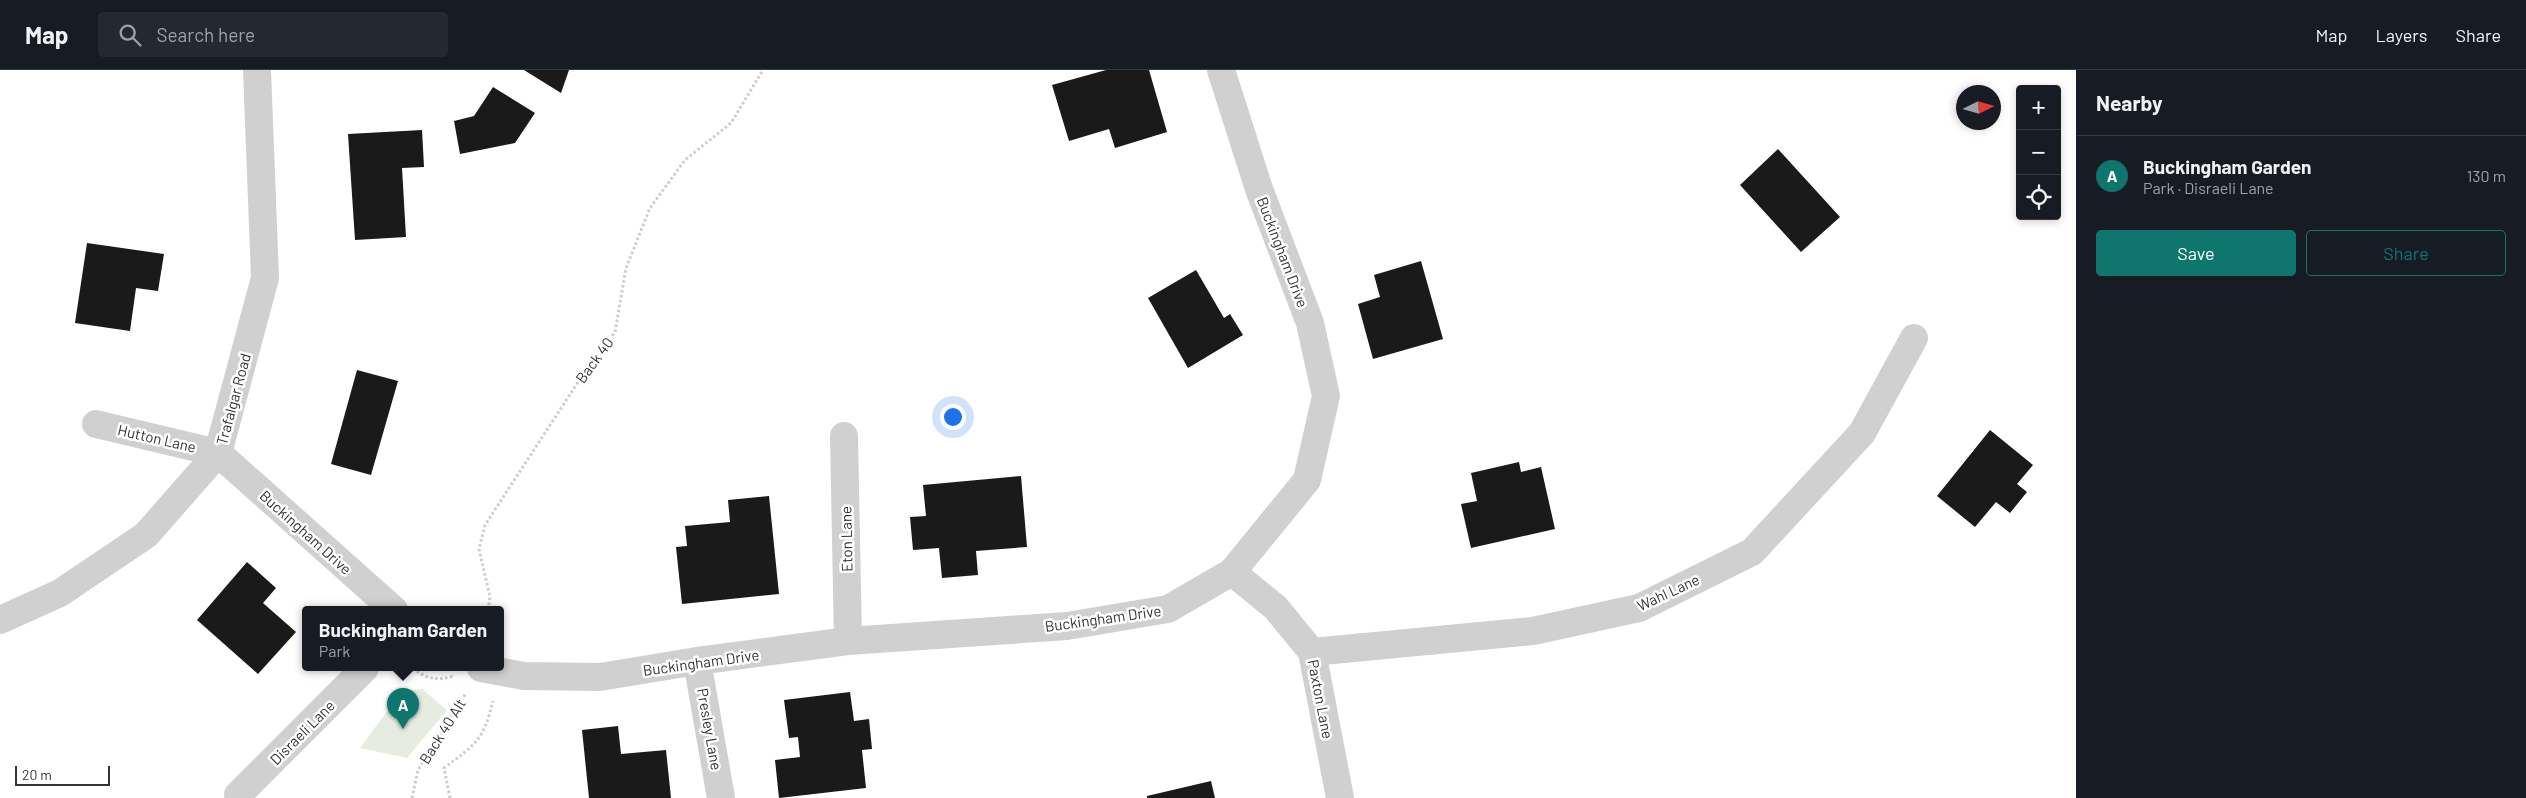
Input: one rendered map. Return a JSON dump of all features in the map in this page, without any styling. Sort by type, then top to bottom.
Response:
[{"type":"street","name":"Trafalgar Road","points":[[0,620],[60,592],[146,535],[218,453],[265,278],[257,70]]},
{"type":"street","name":"Buckingham Drive","points":[[471,675],[600,677],[697,661],[848,641],[1067,626],[1168,609],[1232,572],[1307,480],[1326,396],[1310,323],[1259,189],[1222,70]]},
{"type":"street","name":"Wahl Lane","points":[[1312,652],[1533,631],[1639,608],[1752,552],[1862,433],[1914,338]]},
{"type":"street","name":"Hutton Lane","points":[[96,424],[218,453]]},
{"type":"street","name":"Eton Lane","points":[[844,436],[848,641]]},
{"type":"street","name":"Buckingham Drive","points":[[218,453],[390,606]]},
{"type":"street","name":"Paxton Lane","points":[[1232,572],[1276,608],[1312,652],[1340,798]]},
{"type":"street","name":"Presley Lane","points":[[697,661],[721,798]]},
{"type":"street","name":"Disraeli Lane","points":[[238,795],[362,671]]},
{"type":"path","name":"Back 40","points":[[489,606],[490,597],[479,549],[485,525],[582,376],[615,332],[626,268],[650,208],[685,160],[731,123],[764,70]]},
{"type":"path","points":[[417,671],[424,677],[442,679],[471,675]]},
{"type":"path","name":"Back 40 Alt","points":[[412,798],[418,770],[471,675]]},
{"type":"path","points":[[450,798],[444,768],[473,746],[484,732],[493,701],[490,693]]},
{"type":"shaded area","points":[[422,689],[447,710],[407,758],[360,748],[402,691]]},
{"type":"building","points":[[524,70],[569,70],[561,93]]},
{"type":"building","points":[[1106,70],[1149,70],[1167,132],[1115,148],[1109,129],[1069,141],[1052,85]]},
{"type":"building","points":[[493,87],[535,113],[515,143],[460,154],[454,121],[474,116]]},
{"type":"building","points":[[422,130],[424,167],[402,168],[406,237],[355,240],[348,134]]},
{"type":"building","points":[[1778,149],[1840,217],[1801,252],[1740,185]]},
{"type":"building","points":[[87,243],[164,254],[158,291],[136,288],[130,331],[75,323]]},
{"type":"building","points":[[1421,261],[1443,339],[1373,359],[1358,304],[1380,297],[1374,275]]},
{"type":"building","points":[[1196,270],[1224,318],[1230,314],[1243,335],[1188,368],[1148,298]]},
{"type":"building","points":[[357,370],[398,381],[371,475],[331,464]]},
{"type":"building","points":[[1990,430],[2033,465],[2017,484],[2027,492],[2010,513],[1996,502],[1975,527],[1937,496]]},
{"type":"building","points":[[1519,462],[1521,472],[1541,467],[1555,529],[1471,548],[1461,504],[1477,501],[1471,473]]},
{"type":"building","points":[[1021,476],[1027,547],[976,551],[978,575],[942,578],[939,548],[913,550],[910,517],[926,516],[923,485]]},
{"type":"building","points":[[769,496],[779,594],[682,604],[676,547],[687,546],[685,526],[730,522],[728,500]]},
{"type":"building","points":[[247,562],[276,588],[263,603],[296,632],[258,674],[197,620]]},
{"type":"building","points":[[850,692],[854,721],[869,719],[872,749],[862,750],[866,788],[779,798],[775,760],[800,757],[798,737],[789,738],[784,700]]},
{"type":"building","points":[[618,726],[621,754],[666,750],[671,798],[589,798],[582,730]]},
{"type":"building","points":[[1211,781],[1215,798],[1147,798],[1147,796]]},
{"type":"place","name":"Buckingham Garden","points":[[403,729]]}]
